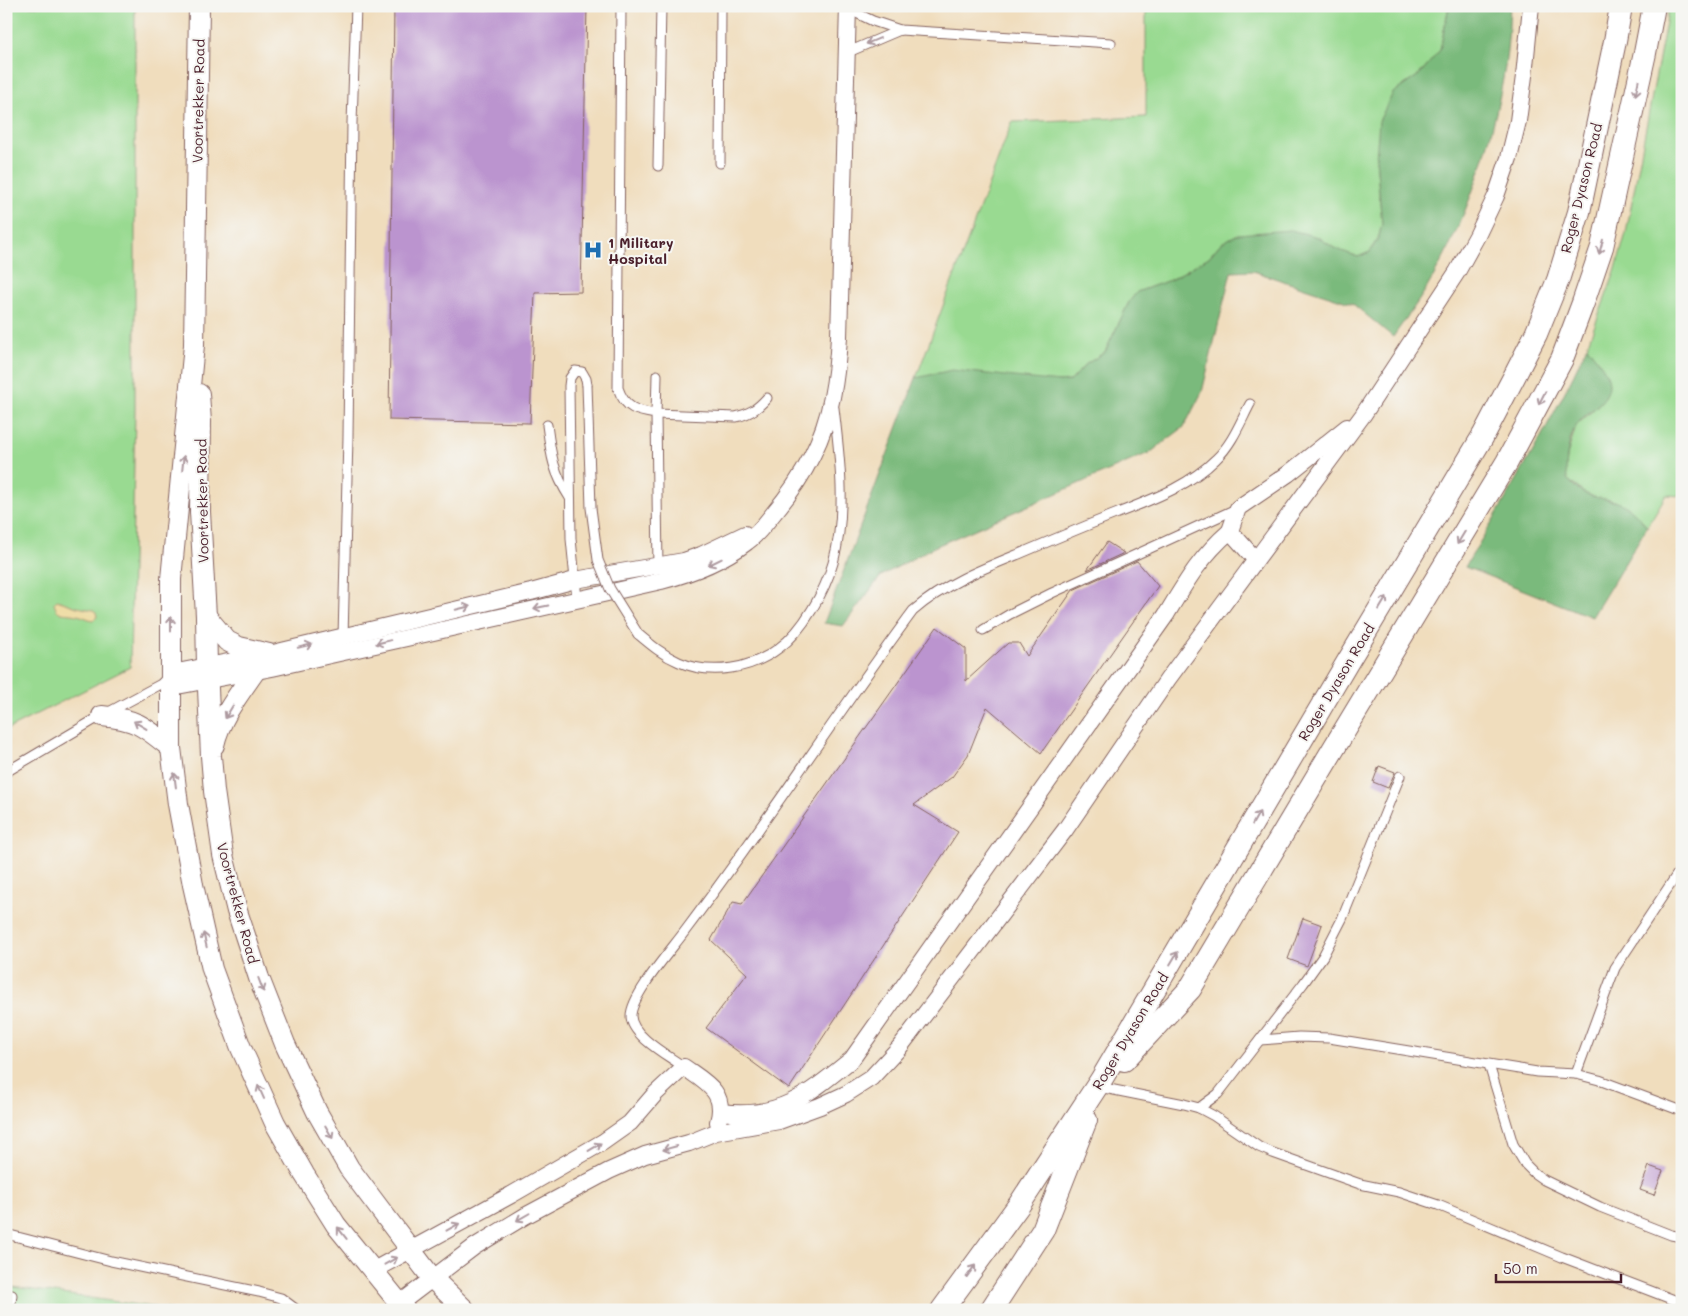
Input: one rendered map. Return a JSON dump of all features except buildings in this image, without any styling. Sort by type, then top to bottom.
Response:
[{"type":"main road","name":"Roger Dyason Road","points":[[942,1310],[1019,1205],[1101,1080],[1483,436],[1514,377],[1536,334],[1558,280],[1579,212],[1621,6]]},
{"type":"main road","points":[[1645,53],[1646,6]]},
{"type":"main road","name":"Roger Dyason Road","points":[[991,1310],[1043,1230],[1099,1087],[1190,989],[1502,470],[1562,359],[1584,303],[1602,248],[1654,6]]},
{"type":"street","name":"Voortrekker Road","points":[[199,6],[194,345],[171,579],[168,682],[171,748],[178,804],[193,885],[212,969],[241,1048],[275,1123],[304,1174],[336,1225],[398,1308]]},
{"type":"street","points":[[398,1308],[432,1278],[474,1247],[566,1194],[646,1155],[689,1143],[716,1132],[779,1121],[820,1106],[846,1094],[871,1078],[899,1048],[1065,830],[1168,679],[1363,415],[1457,272],[1496,196],[1509,158],[1518,121],[1530,6]]},
{"type":"street","points":[[207,673],[255,671],[343,644],[575,580],[691,572],[727,556],[750,541],[797,482],[824,427],[832,398],[837,368],[839,337],[848,8]]},
{"type":"street","name":"Voortrekker Road","points":[[194,345],[201,422],[200,512],[211,756],[223,855],[238,911],[259,978],[285,1044],[317,1112],[350,1168],[411,1250],[432,1278],[465,1310]]},
{"type":"street","points":[[721,1112],[749,1114],[778,1107],[808,1094],[852,1059],[1166,615],[1201,560],[1230,531],[1238,508],[1288,474],[1363,415]]},
{"type":"street","points":[[1230,531],[1255,559]]},
{"type":"street","points":[[168,682],[207,673],[269,654],[343,644],[577,599],[659,574]]},
{"type":"street","points":[[206,616],[227,641],[239,647],[269,654]]},
{"type":"street","points":[[211,756],[217,730],[255,671]]},
{"type":"street","points":[[102,716],[123,717],[135,721],[171,748]]},
{"type":"street","points":[[852,1059],[871,1078]]},
{"type":"street","points":[[372,1271],[603,1142],[630,1123],[655,1094],[684,1067],[711,1087],[716,1094],[721,1112],[716,1132]]},
{"type":"lane","points":[[343,644],[352,123],[356,6]]},
{"type":"lane","points":[[621,6],[618,388],[621,397],[628,405],[635,409],[656,414],[736,417],[748,414],[768,398]]},
{"type":"lane","points":[[658,166],[661,6]]},
{"type":"lane","points":[[720,162],[721,6]]},
{"type":"lane","points":[[848,8],[873,21],[900,30],[1111,42]]},
{"type":"lane","points":[[846,53],[900,30]]},
{"type":"lane","points":[[577,599],[571,539],[570,499],[569,386],[572,373],[575,371],[582,372],[587,385],[591,508],[598,560],[610,589],[638,634],[658,650],[679,662],[702,669],[722,670],[760,659],[780,648],[794,634],[822,591],[833,563],[840,513],[840,479],[832,398]]},
{"type":"lane","points":[[657,375],[659,574]]},
{"type":"lane","points":[[684,1067],[648,1041],[636,1031],[632,1024],[631,1016],[634,1004],[641,989],[696,916],[913,611],[928,598],[956,582],[1076,530],[1167,494],[1202,472],[1217,458],[1231,442],[1250,404]]},
{"type":"lane","points":[[547,425],[552,462],[556,474],[570,499]]},
{"type":"lane","points":[[983,630],[1052,593],[1238,508]]},
{"type":"lane","points":[[6,772],[102,716],[168,682]]},
{"type":"lane","points":[[1199,1108],[1218,1094],[1313,970],[1333,938],[1400,776]]},
{"type":"lane","points":[[1576,1074],[1615,968],[1682,867]]},
{"type":"lane","points":[[1260,1040],[1299,1037],[1329,1038],[1537,1072],[1576,1074],[1599,1080],[1682,1111]]},
{"type":"lane","points":[[1489,1065],[1514,1144],[1525,1164],[1534,1173],[1544,1180],[1600,1207],[1671,1235],[1682,1237]]},
{"type":"lane","points":[[1099,1087],[1199,1108],[1259,1147],[1273,1153],[1360,1184],[1399,1192],[1438,1205],[1562,1257],[1682,1303]]},
{"type":"lane","points":[[6,1234],[111,1261],[259,1292],[281,1298],[297,1310]]},
{"type":"lane","points":[[10,1310],[12,1295]]},
{"type":"green space","points":[[6,6],[135,6],[135,409],[130,667],[6,730]]},
{"type":"green space","points":[[1146,6],[1449,6],[1440,50],[1419,75],[1393,93],[1376,159],[1382,224],[1379,236],[1370,252],[1358,257],[1351,255],[1334,248],[1318,237],[1221,243],[1209,257],[1170,280],[1137,292],[1129,302],[1105,352],[1085,365],[1071,381],[916,378],[1012,122],[1146,117]]},
{"type":"green space","points":[[1449,6],[1510,6],[1505,67],[1494,122],[1468,203],[1432,279],[1393,337],[1353,304],[1253,271],[1231,272],[1202,392],[1184,427],[1151,452],[934,547],[881,576],[843,626],[824,623],[916,378],[952,370],[1059,382],[1071,381],[1085,365],[1105,352],[1129,302],[1137,292],[1170,280],[1209,257],[1221,243],[1238,234],[1291,230],[1318,237],[1334,248],[1358,257],[1370,252],[1379,236],[1382,224],[1376,159],[1379,121],[1393,93],[1419,75],[1440,50]]},
{"type":"green space","points":[[1669,6],[1682,6],[1682,496],[1666,495],[1647,527],[1640,518],[1615,501],[1597,498],[1584,493],[1567,479],[1565,470],[1576,426],[1598,405],[1606,394],[1605,372],[1587,346],[1615,272],[1626,233]]},
{"type":"green space","points":[[1587,346],[1606,373],[1609,383],[1608,390],[1606,396],[1580,421],[1573,431],[1567,459],[1567,479],[1586,494],[1618,502],[1628,507],[1647,527],[1592,617],[1465,567],[1544,431]]},
{"type":"green space","points":[[6,1286],[153,1307],[172,1310],[6,1310]]},
{"type":"sand","points":[[57,600],[93,610],[96,612],[97,617],[93,620],[79,615],[62,613],[55,607],[54,603]]},
{"type":"place","name":"1 Military Hospital","points":[[593,250]]}]
